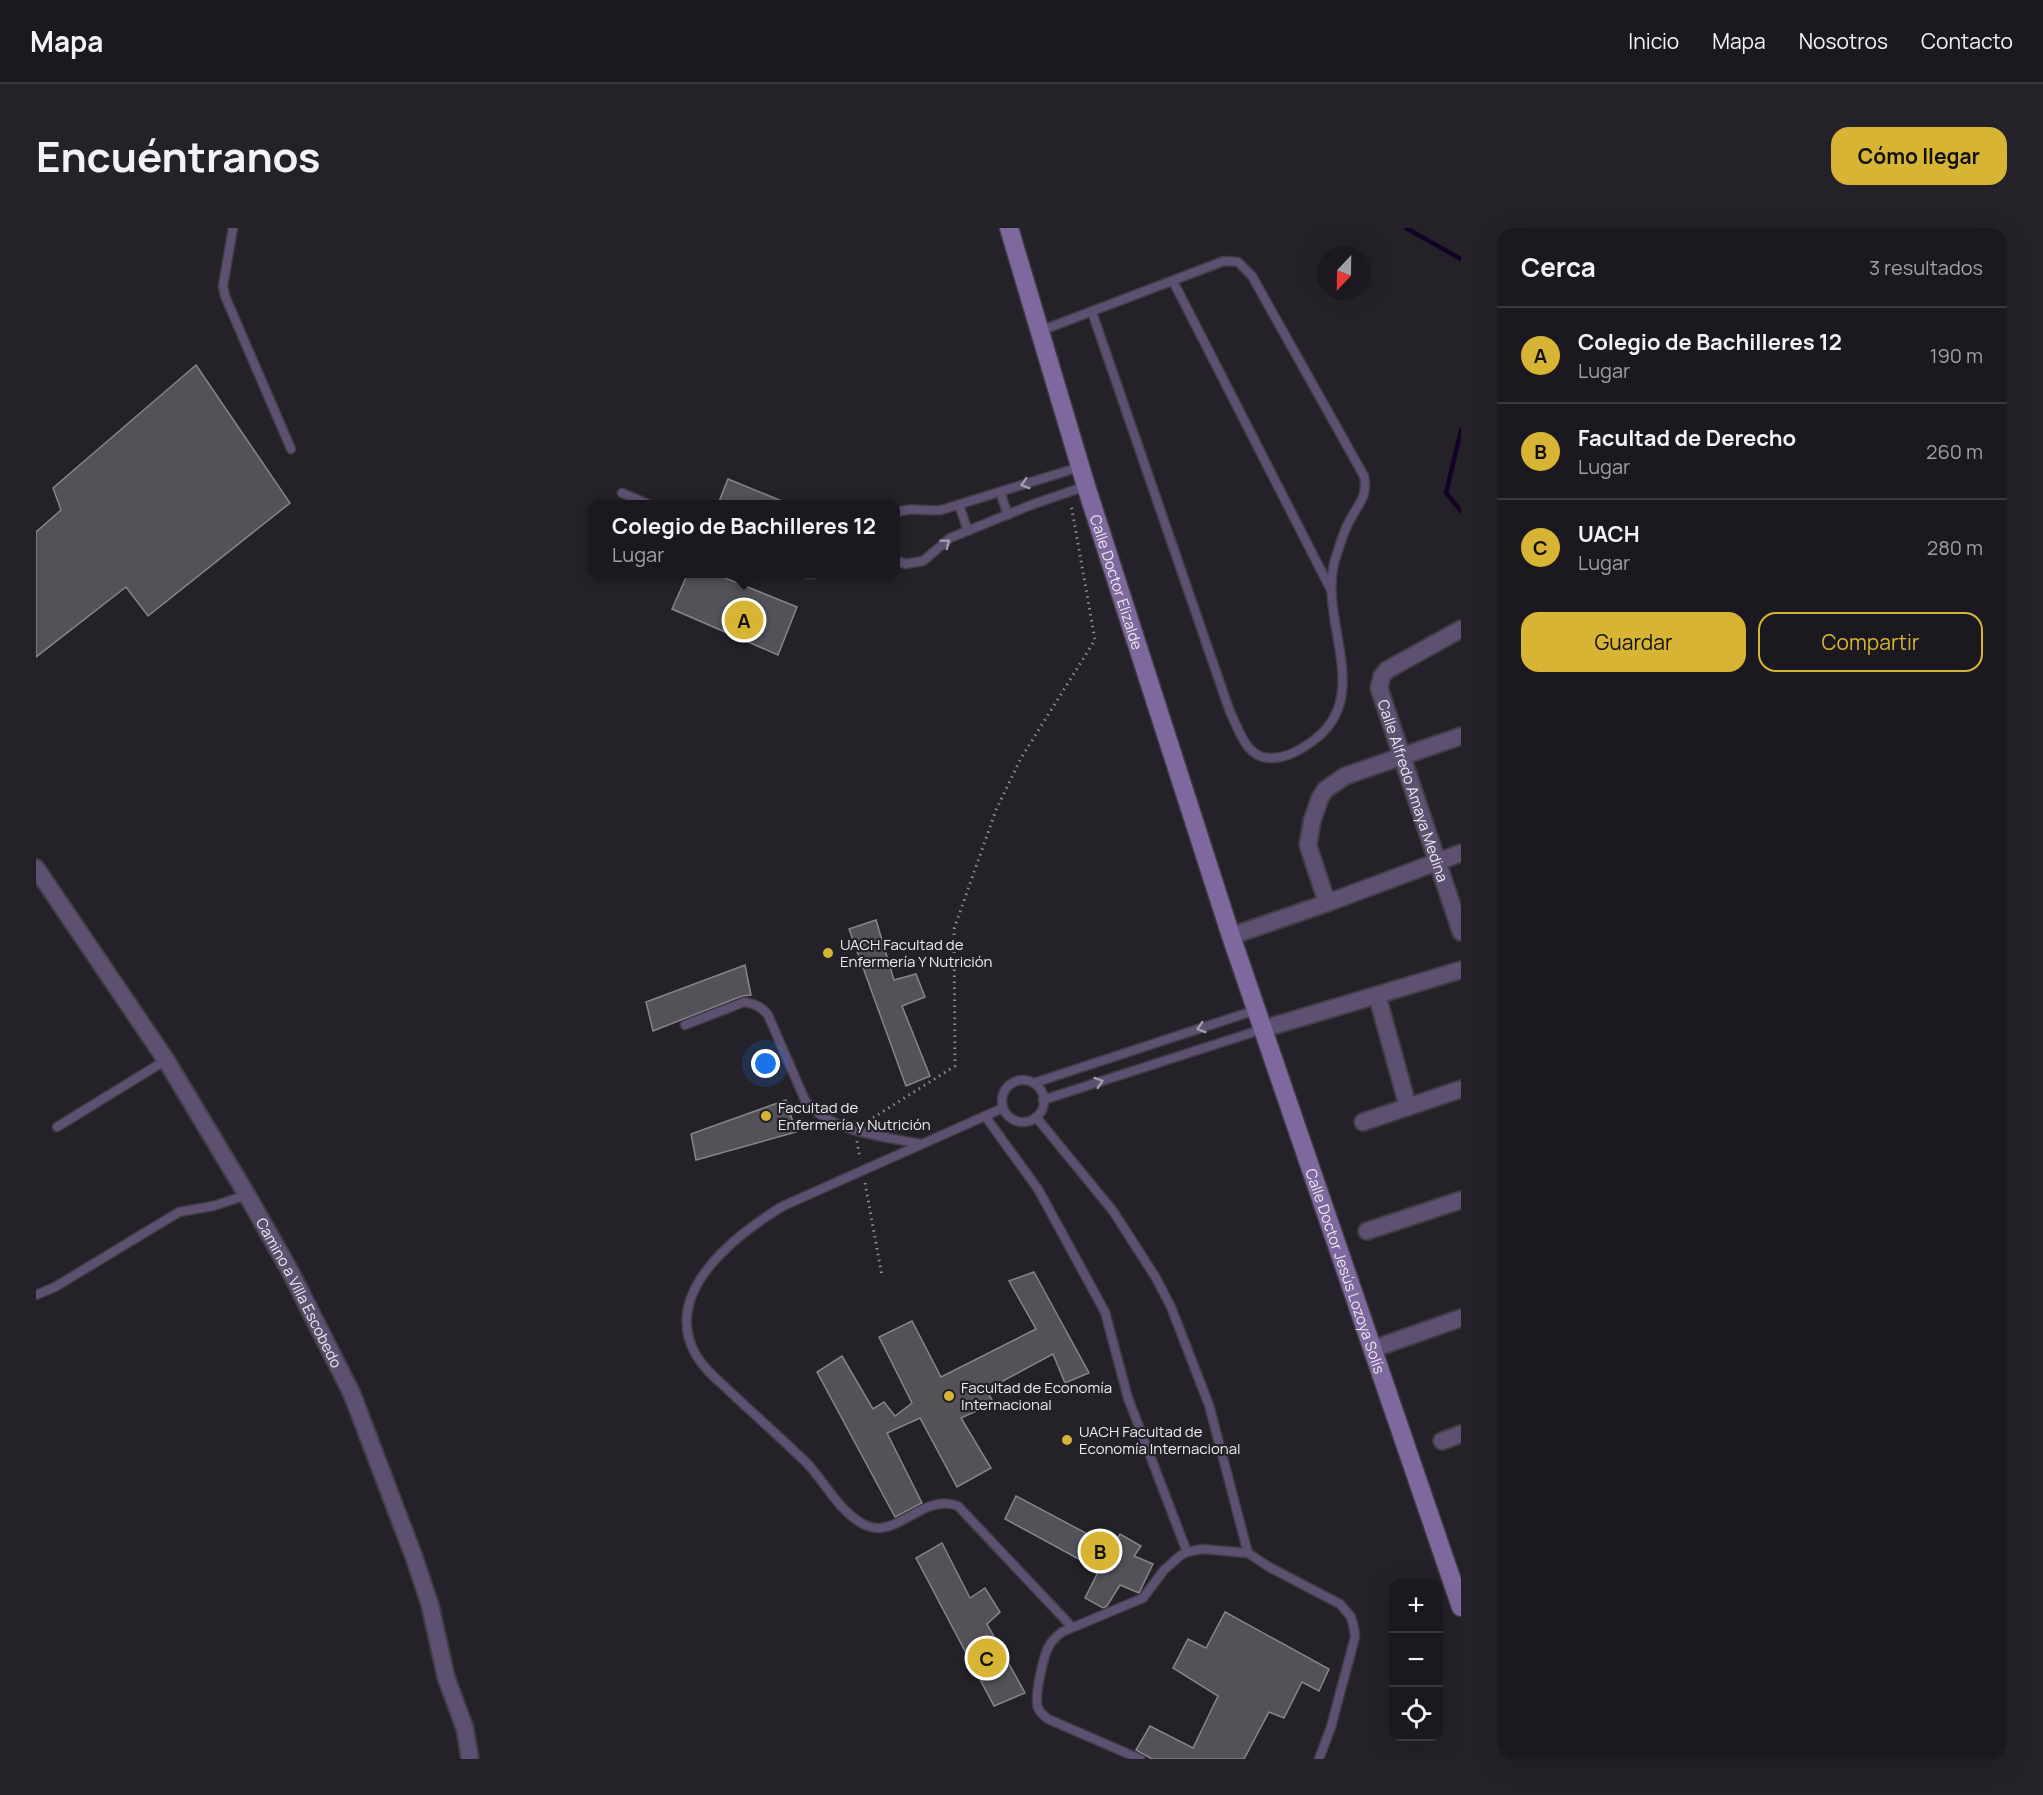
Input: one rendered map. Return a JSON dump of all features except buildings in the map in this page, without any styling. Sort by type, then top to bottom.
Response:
[{"type":"street","name":"Calle Doctor Elizalde","points":[[1009,228],[1081,467],[1078,490],[1231,936]]},
{"type":"street","name":"Calle Alfredo Amaya Medina","points":[[1461,629],[1387,670],[1379,682],[1380,696],[1461,932]]},
{"type":"street","points":[[1327,903],[1308,845],[1312,821],[1325,790],[1345,776],[1461,736]]},
{"type":"street","points":[[1231,936],[1461,853]]},
{"type":"street","name":"Camino a Villa Escobedo","points":[[36,868],[166,1060],[291,1271],[352,1394],[430,1605],[446,1677],[465,1729],[470,1759]]},
{"type":"street","name":"Calle Doctor Jesús Lozoya Solís","points":[[1231,936],[1461,1607]]},
{"type":"street","points":[[1263,1029],[1461,970]]},
{"type":"street","points":[[1377,995],[1408,1107]]},
{"type":"street","points":[[1364,1122],[1461,1089]]},
{"type":"street","points":[[1367,1231],[1461,1200]]},
{"type":"street","points":[[1372,1348],[1461,1318]]},
{"type":"street","points":[[1442,1441],[1461,1434]]},
{"type":"lane","points":[[233,228],[223,286],[225,296],[291,449]]},
{"type":"lane","points":[[1040,331],[1224,261],[1238,262],[1252,276],[1364,476],[1365,494],[1351,519],[1335,561],[1332,592],[1343,672],[1342,695],[1338,712],[1326,731],[1295,752],[1272,759],[1256,755],[1247,747],[1230,712],[1092,312]]},
{"type":"lane","points":[[1173,281],[1332,592]]},
{"type":"lane","points":[[900,512],[941,510],[1081,467]]},
{"type":"lane","points":[[900,562],[905,564],[923,561],[950,538],[1008,514],[1078,490]]},
{"type":"lane","points":[[999,492],[1008,514]]},
{"type":"lane","points":[[622,493],[639,500]]},
{"type":"lane","points":[[959,505],[968,531]]},
{"type":"lane","points":[[685,1025],[744,1002],[754,1003],[768,1016],[805,1100],[817,1113],[855,1130],[922,1144]]},
{"type":"lane","points":[[1034,1083],[1256,1010]]},
{"type":"lane","points":[[1043,1100],[1263,1029]]},
{"type":"lane","points":[[57,1127],[166,1060]]},
{"type":"lane","points":[[1022,1080],[1034,1083],[1039,1088],[1043,1100],[1036,1117],[1024,1121],[1017,1120],[1006,1113],[1003,1108],[1003,1095],[1010,1084],[1022,1080]]},
{"type":"lane","points":[[1003,1108],[783,1206],[754,1224],[715,1258],[699,1282],[687,1311],[688,1334],[695,1354],[704,1366],[810,1466],[846,1511],[857,1520],[866,1526],[883,1527],[892,1525],[936,1503],[958,1506],[1072,1627]]},
{"type":"lane","points":[[985,1116],[1038,1189],[1105,1312],[1128,1398],[1187,1552]]},
{"type":"lane","points":[[1036,1117],[1113,1211],[1156,1278],[1171,1307],[1209,1405],[1248,1553]]},
{"type":"lane","points":[[36,1295],[55,1287],[179,1212],[213,1206],[247,1195]]},
{"type":"lane","points":[[1140,1759],[1048,1719],[1038,1709],[1037,1697],[1047,1648],[1054,1638],[1072,1627],[1143,1598],[1173,1561],[1187,1552],[1202,1549],[1248,1553],[1269,1567],[1340,1604],[1351,1617],[1354,1637],[1331,1727],[1319,1759]]},
{"type":"path","points":[[882,1276],[855,1130],[955,1066],[954,929],[996,810],[1021,758],[1095,640],[1078,490]]},
{"type":"waterway","points":[[1406,228],[1461,259]]},
{"type":"waterway","points":[[1461,430],[1446,493],[1461,511]]},
{"type":"place","name":"Colegio de Bachilleres 12","points":[[744,620]]},
{"type":"place","name":"UACH Facultad de Enfermería Y Nutrición","points":[[828,953]]},
{"type":"place","name":"Facultad de Enfermería y Nutrición","points":[[766,1116]]},
{"type":"place","name":"Facultad de Economía Internacional","points":[[949,1396]]},
{"type":"place","name":"UACH Facultad de Economía Internacional","points":[[1067,1440]]},
{"type":"place","name":"Facultad de Derecho","points":[[1100,1551]]},
{"type":"place","name":"UACH","points":[[987,1658]]}]
